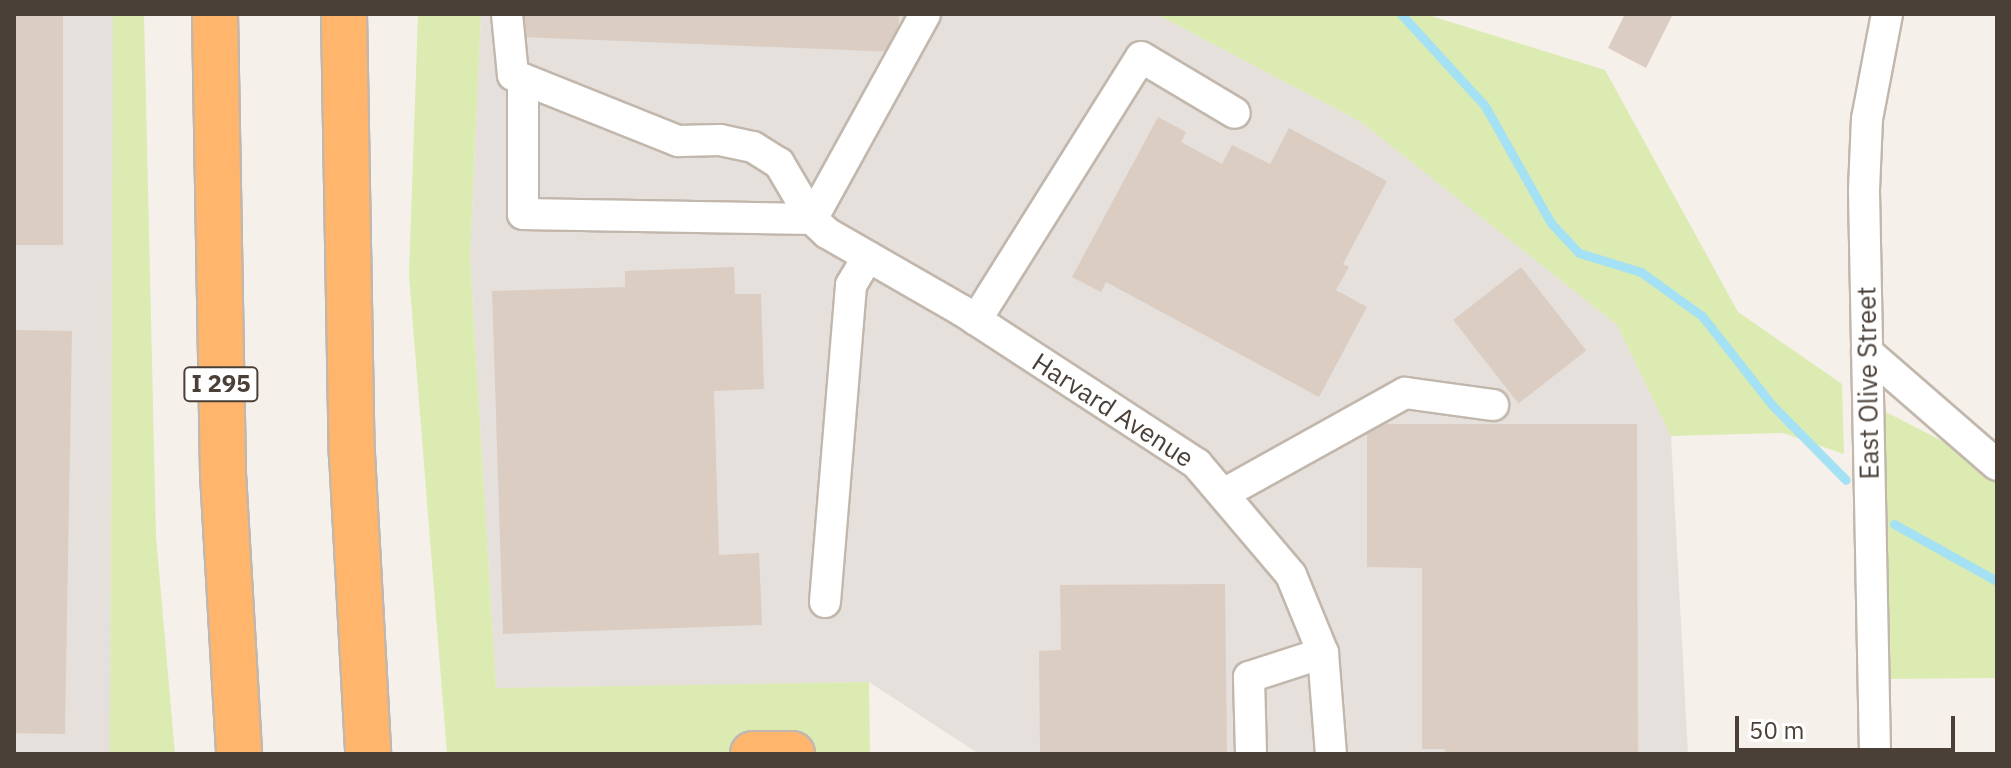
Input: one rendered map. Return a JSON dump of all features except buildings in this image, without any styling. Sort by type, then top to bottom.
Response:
[{"type":"highway","name":"I 295","points":[[215,14],[223,474],[239,754]]},
{"type":"highway","points":[[344,14],[352,468],[368,754]]},
{"type":"highway","points":[[753,754],[792,754]]},
{"type":"street","points":[[507,14],[513,75],[678,141],[720,140],[753,147],[784,169],[820,226]]},
{"type":"street","points":[[820,226],[925,14]]},
{"type":"street","name":"East Olive Street","points":[[1875,754],[1867,352],[1867,119],[1887,14]]},
{"type":"street","points":[[976,320],[1141,57],[1235,113]]},
{"type":"street","points":[[523,81],[523,214],[820,226]]},
{"type":"street","name":"Harvard Avenue","points":[[820,226],[976,320],[1197,464],[1225,493],[1291,575],[1323,653],[1331,754]]},
{"type":"street","points":[[825,602],[851,285],[868,257]]},
{"type":"street","points":[[1867,352],[1997,465]]},
{"type":"street","points":[[1225,493],[1405,393],[1493,405]]},
{"type":"street","points":[[1251,754],[1249,677],[1323,653]]},
{"type":"shaded area","points":[[14,14],[113,14],[113,754],[14,754]]},
{"type":"shaded area","points":[[481,14],[1156,14],[1361,122],[1617,325],[1671,436],[1688,754],[979,754],[869,682],[496,689],[470,257]]},
{"type":"green space","points":[[113,14],[144,14],[156,536],[175,754],[110,754]]},
{"type":"green space","points":[[418,14],[481,14],[470,257],[496,688],[869,682],[870,754],[447,754],[409,275]]},
{"type":"green space","points":[[1156,14],[1425,14],[1605,70],[1738,312],[1842,384],[1844,454],[1783,433],[1671,436],[1617,325],[1361,122]]},
{"type":"green space","points":[[1878,408],[1997,469],[1997,678],[1880,679]]},
{"type":"waterway","points":[[1401,14],[1485,106],[1551,223],[1579,253],[1641,272],[1702,316],[1772,405],[1846,480]]},
{"type":"waterway","points":[[1894,524],[1997,581]]}]
